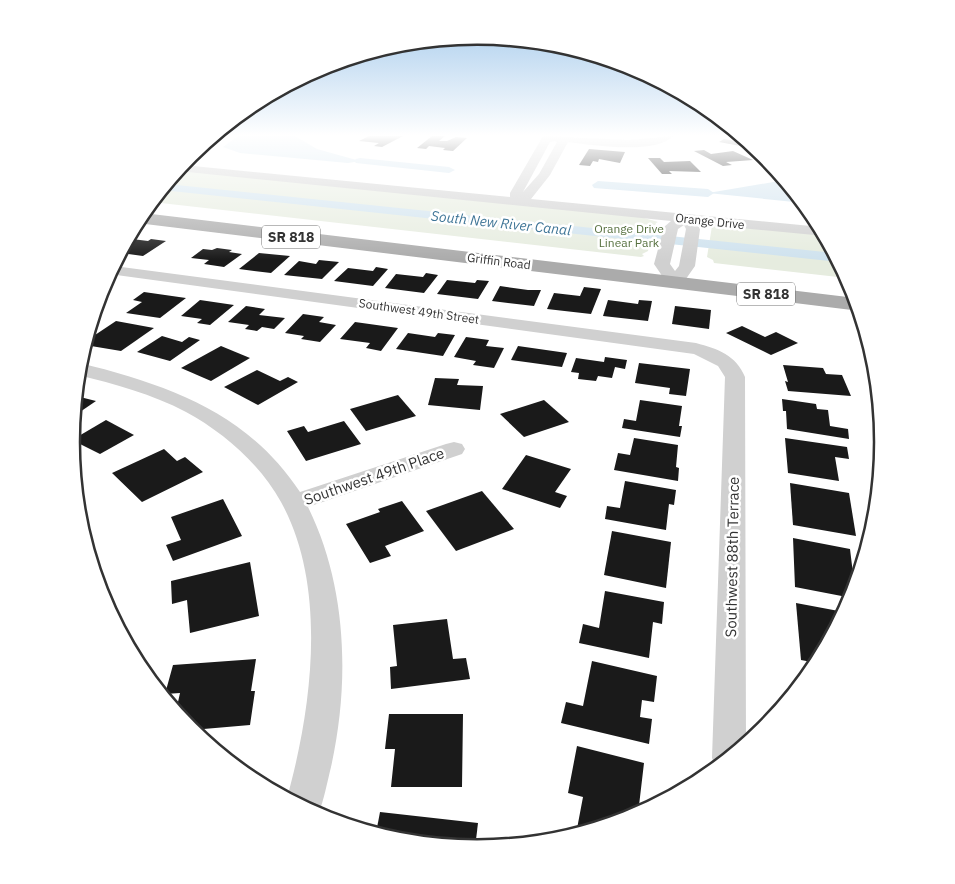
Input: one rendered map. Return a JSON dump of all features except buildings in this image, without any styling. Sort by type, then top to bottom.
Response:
[{"type":"main road","name":"Griffin Road","points":[[158,206],[585,255]]},
{"type":"main road","name":"Griffin Road","points":[[148,219],[849,304]]},
{"type":"main road","name":"SR 818","points":[[657,260],[688,262],[842,284]]},
{"type":"street","name":"Orange Drive","points":[[272,177],[518,202],[689,224],[814,231]]},
{"type":"street","points":[[525,177],[516,193],[518,202],[529,195],[542,177]]},
{"type":"street","points":[[689,224],[688,262],[675,283],[657,260],[671,227],[689,224]]},
{"type":"street","name":"Southwest 49th Street","points":[[119,271],[664,344],[696,349],[723,360]]},
{"type":"street","name":"Southwest 88th Terrace","points":[[723,360],[731,366],[735,377],[729,748]]},
{"type":"street","points":[[87,371],[122,379],[177,399],[211,420],[244,443],[270,470],[294,504],[309,540],[319,575],[324,608],[327,653],[323,715],[306,800]]},
{"type":"street","name":"Southwest 49th Place","points":[[294,504],[454,449]]},
{"type":"green space","name":"Orange Drive Linear Park","points":[[182,177],[250,177],[637,216],[658,222],[656,223],[648,251],[642,254],[644,256],[161,203]]},
{"type":"green space","name":"Orange Drive Linear Park","points":[[712,226],[815,233],[839,277],[714,263],[713,260],[707,257]]},
{"type":"water","points":[[777,181],[793,202],[708,193]]},
{"type":"waterway","points":[[598,185],[708,193]]},
{"type":"waterway","name":"South New River Canal","points":[[173,188],[829,257]]}]
